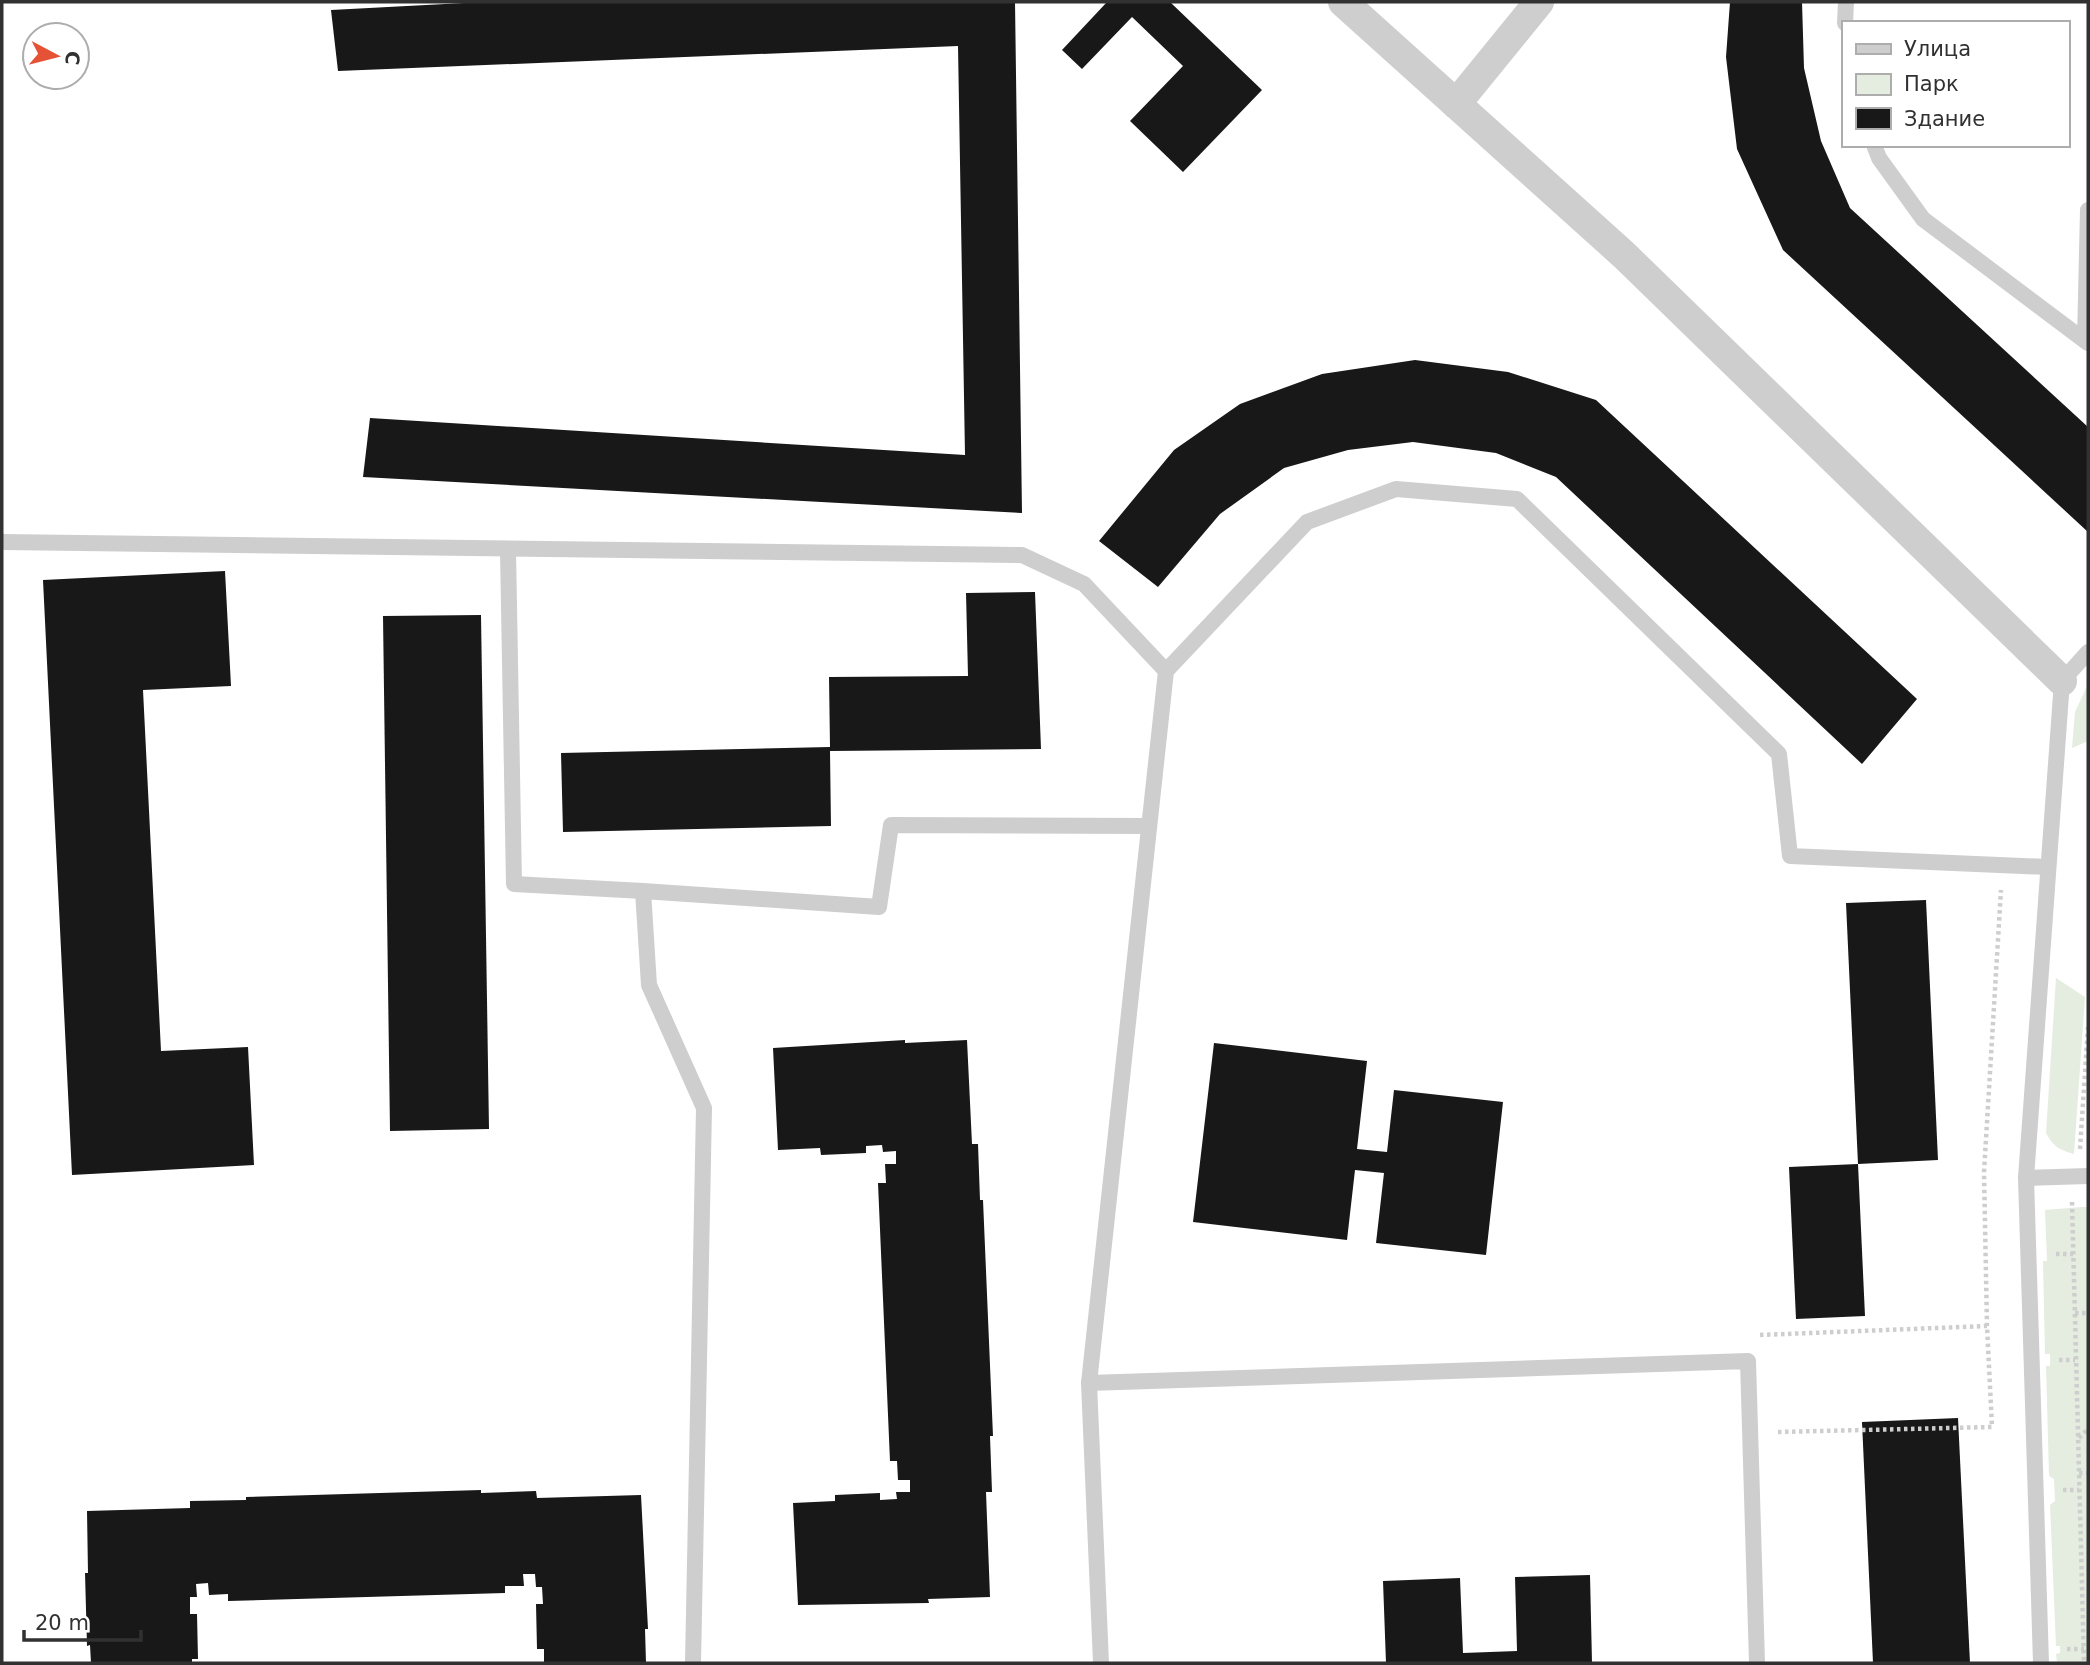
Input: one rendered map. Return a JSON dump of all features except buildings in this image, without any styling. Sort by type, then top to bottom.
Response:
[{"type":"street","points":[[1343,2],[1624,255],[2062,681]]},
{"type":"street","points":[[1455,104],[1539,2]]},
{"type":"lane","points":[[1845,21],[1846,2]]},
{"type":"lane","points":[[1875,147],[1879,158],[1923,219],[2087,341]]},
{"type":"lane","points":[[2087,341],[2088,210]]},
{"type":"lane","points":[[1101,1663],[1089,1383],[1166,671],[1307,522],[1396,489],[1517,499],[1779,754],[1790,856],[2048,867]]},
{"type":"lane","points":[[2,542],[1023,555],[1084,584],[1166,671]]},
{"type":"lane","points":[[508,550],[514,884],[879,907],[891,825],[1149,826]]},
{"type":"lane","points":[[2041,1663],[2026,1178],[2062,681],[2088,652]]},
{"type":"lane","points":[[643,891],[649,985],[704,1108],[693,1663]]},
{"type":"lane","points":[[2026,1178],[2088,1176]]},
{"type":"lane","points":[[1089,1383],[1748,1361],[1757,1663]]},
{"type":"path","points":[[1750,1433],[1992,1427],[1984,1172],[2002,865]]},
{"type":"path","points":[[2080,1155],[2088,1027]]},
{"type":"path","points":[[2072,1196],[2080,1533],[2086,1644],[2084,1663]]},
{"type":"path","points":[[2075,1313],[2088,1313]]},
{"type":"path","points":[[1755,1335],[1987,1326]]},
{"type":"path","points":[[2078,1438],[2088,1429]]},
{"type":"path","points":[[2079,1473],[2088,1473]]},
{"type":"path","points":[[2080,1511],[2088,1511]]},
{"type":"path","points":[[2080,1533],[2088,1538]]},
{"type":"green space","points":[[2088,684],[2088,741],[2072,748],[2075,712]]},
{"type":"green space","points":[[2056,978],[2085,997],[2074,1154],[2057,1147],[2046,1133]]},
{"type":"green space","points":[[2088,1207],[2088,1663],[2057,1663],[2056,1654],[2060,1653],[2060,1646],[2056,1646],[2050,1505],[2055,1501],[2054,1479],[2049,1476],[2046,1366],[2050,1366],[2050,1354],[2045,1354],[2045,1210]]}]
